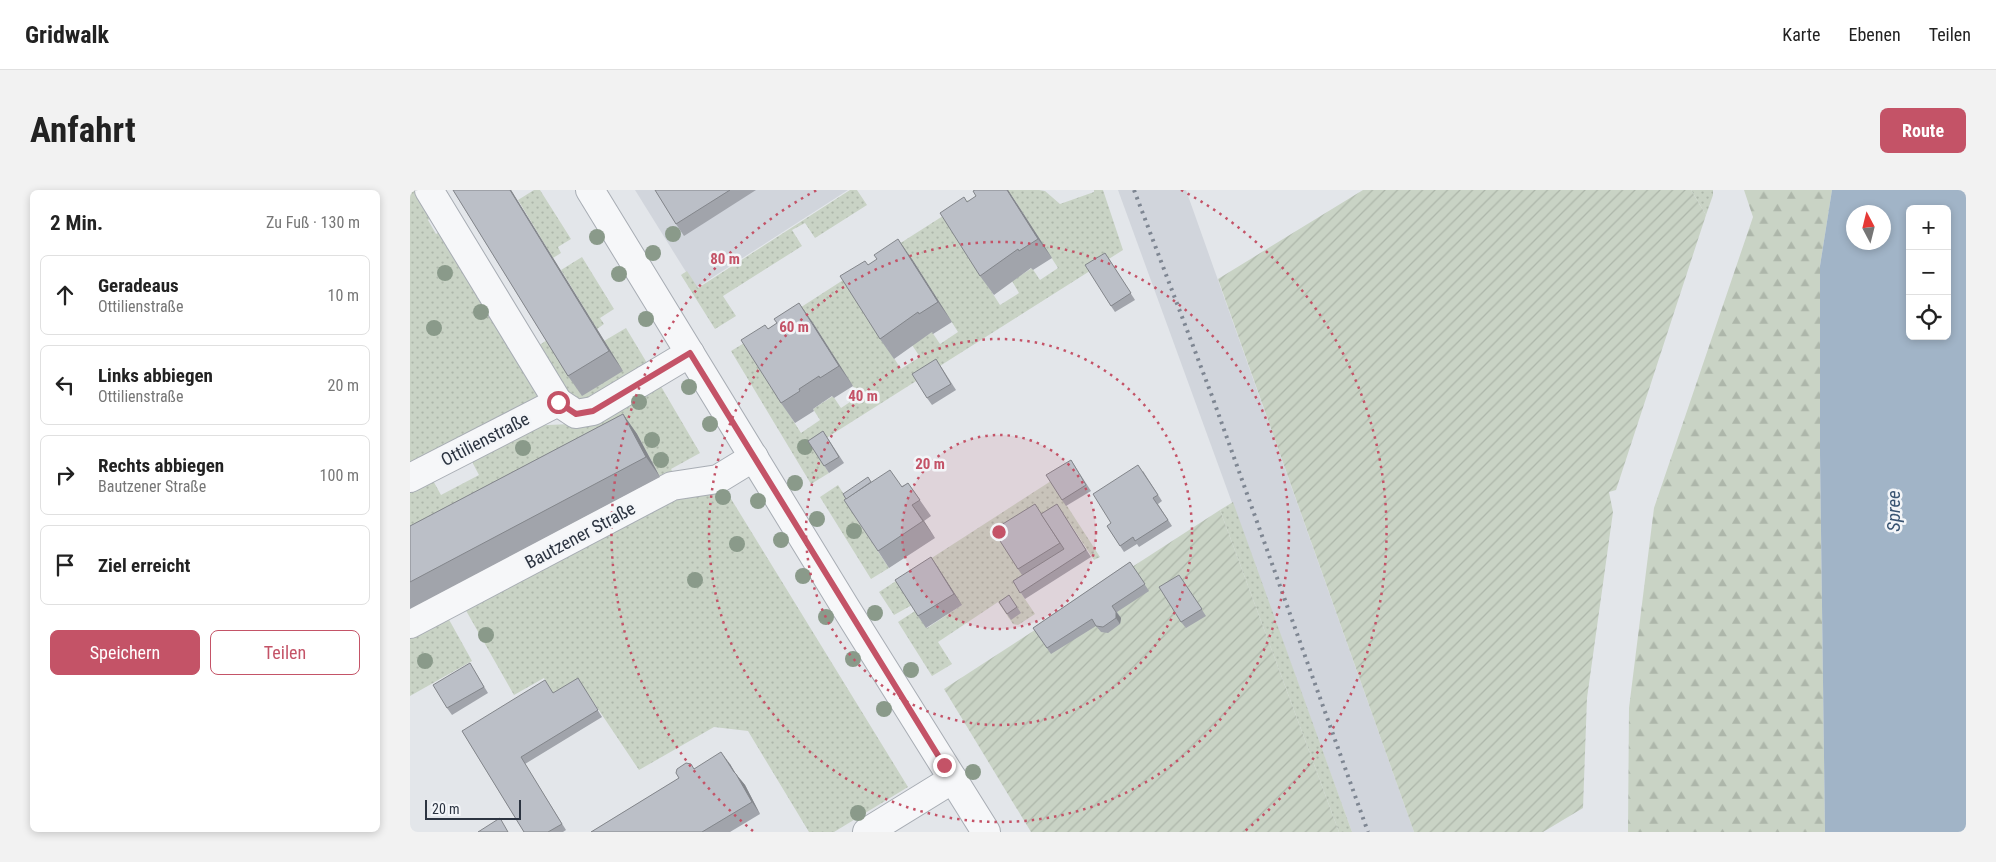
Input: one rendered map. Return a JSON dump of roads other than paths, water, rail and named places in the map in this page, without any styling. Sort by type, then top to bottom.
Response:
[{"type":"street","points":[[429,190],[558,402],[576,414],[593,411],[690,353]]},
{"type":"street","points":[[590,190],[986,832]]},
{"type":"street","name":"Ottilienstraße","points":[[410,478],[558,402]]},
{"type":"street","name":"Bautzener Straße","points":[[410,624],[672,486],[718,479],[754,458]]},
{"type":"street","points":[[867,832],[953,779]]},
{"type":"water","name":"Spree","points":[[1832,190],[1966,190],[1966,832],[1825,832],[1820,455],[1820,266]]},
{"type":"railway","points":[[1134,190],[1212,396],[1368,832]]}]
